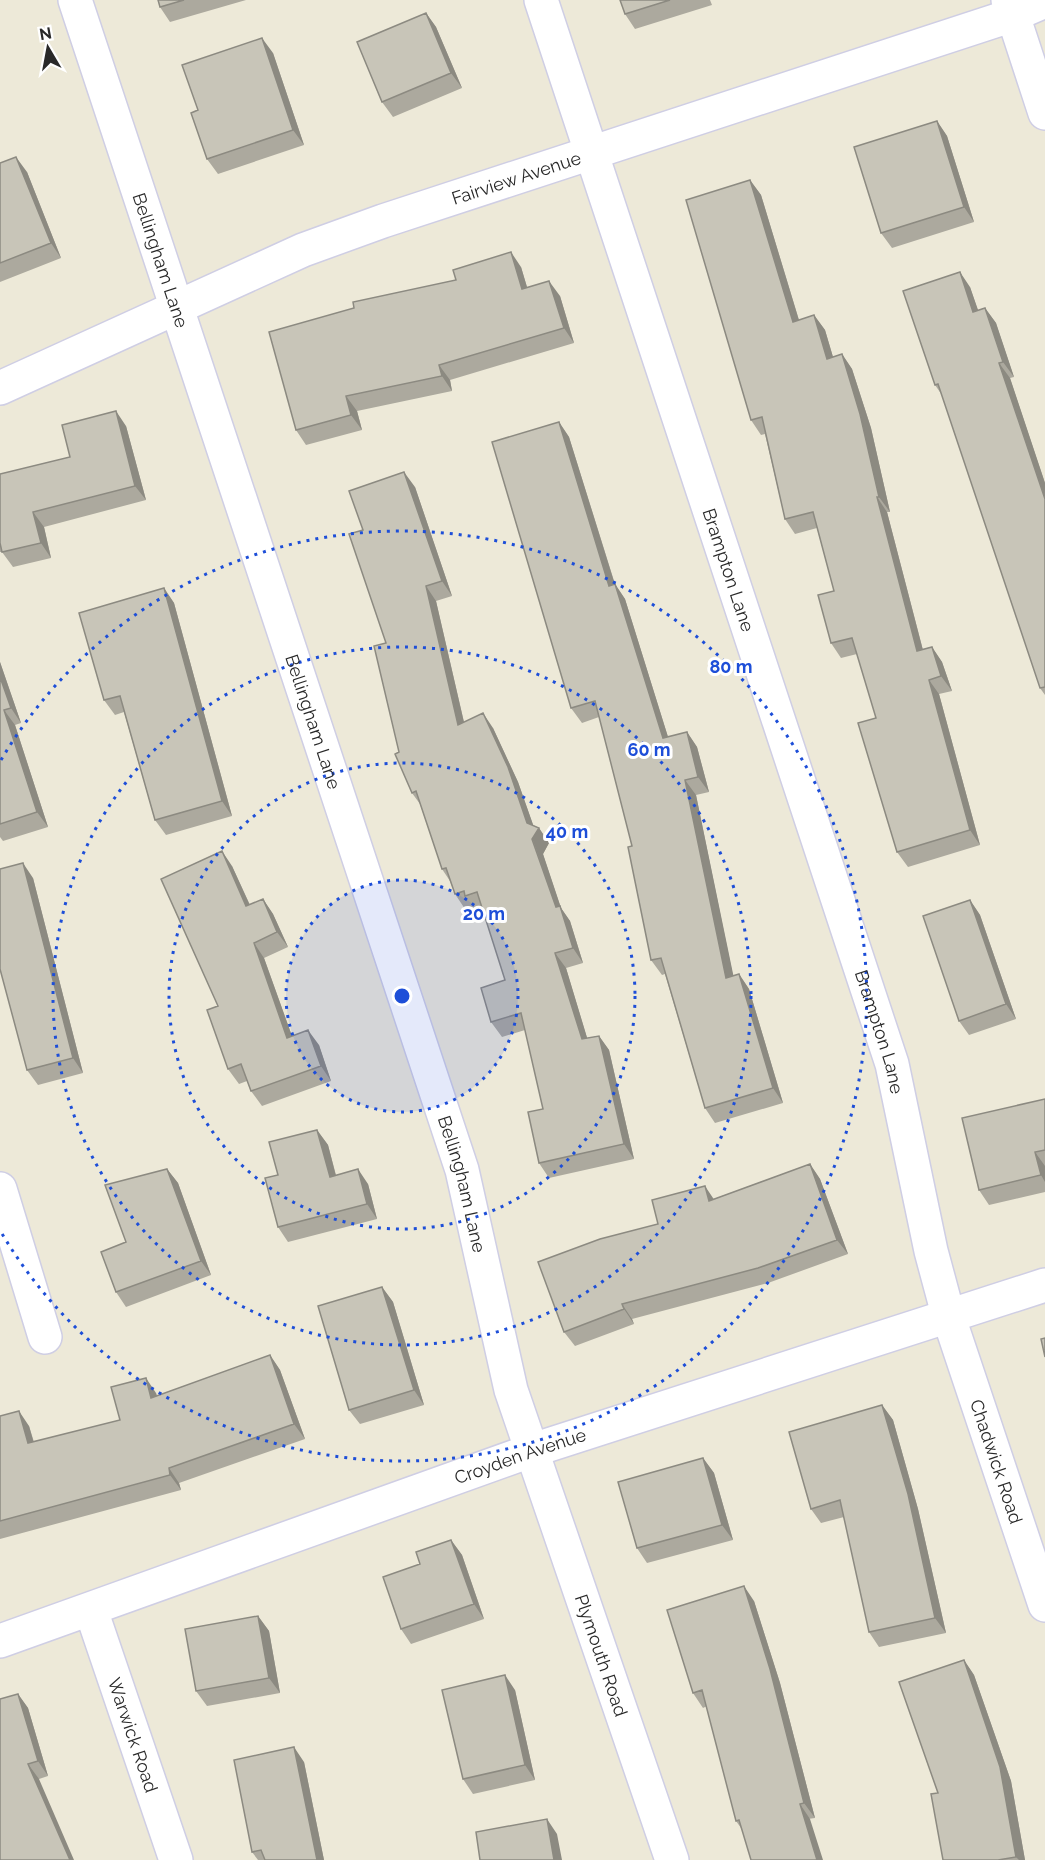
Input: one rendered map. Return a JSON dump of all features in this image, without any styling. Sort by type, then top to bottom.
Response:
[{"type":"street","name":"Bellingham Lane","points":[[75,0],[462,1170],[482,1251],[503,1359],[532,1450]]},
{"type":"street","name":"Brampton Lane","points":[[541,0],[892,1064],[931,1251],[949,1318]]},
{"type":"street","name":"Fairview Avenue","points":[[0,388],[303,250],[383,220],[592,154],[1011,7],[1045,2]]},
{"type":"street","points":[[1011,7],[1045,113]]},
{"type":"street","points":[[0,1189],[45,1337]]},
{"type":"street","name":"Croyden Avenue","points":[[0,1641],[532,1450],[949,1318],[1045,1285]]},
{"type":"street","name":"Chadwick Road","points":[[949,1318],[1045,1605]]},
{"type":"street","name":"Plymouth Road","points":[[532,1450],[672,1860]]},
{"type":"street","name":"Warwick Road","points":[[91,1610],[177,1860]]},
{"type":"building","points":[[158,0],[184,0],[160,7]]},
{"type":"building","points":[[620,0],[670,0],[625,14]]},
{"type":"building","points":[[426,13],[451,73],[382,102],[357,42]]},
{"type":"building","points":[[262,38],[293,130],[207,159],[191,113],[198,110],[182,65]]},
{"type":"building","points":[[937,121],[964,207],[881,233],[854,147]]},
{"type":"building","points":[[16,157],[51,243],[0,263],[0,163]]},
{"type":"building","points":[[750,180],[793,322],[814,315],[827,359],[842,354],[860,414],[879,497],[877,497],[917,651],[932,647],[941,676],[929,680],[970,830],[897,852],[858,723],[876,718],[852,638],[831,643],[818,595],[834,591],[813,512],[785,519],[762,417],[751,420],[686,200]]},
{"type":"building","points":[[511,252],[522,289],[549,281],[564,328],[439,365],[442,376],[346,396],[351,415],[296,430],[269,332],[354,308],[353,302],[456,280],[453,270]]},
{"type":"building","points":[[960,272],[973,312],[985,308],[1003,362],[999,363],[1045,499],[1045,687],[1040,688],[938,384],[935,385],[903,291]]},
{"type":"building","points":[[116,411],[135,486],[33,512],[41,543],[2,552],[0,474],[70,457],[62,425]]},
{"type":"building","points":[[559,422],[609,586],[615,584],[663,738],[687,732],[698,777],[685,780],[726,978],[739,974],[773,1088],[705,1108],[661,958],[651,960],[628,847],[632,846],[595,701],[571,708],[492,442]]},
{"type":"building","points":[[404,472],[442,581],[426,586],[458,725],[483,713],[508,767],[527,823],[539,828],[532,839],[556,907],[560,906],[573,948],[555,953],[582,1039],[599,1036],[624,1144],[539,1163],[528,1112],[543,1109],[521,1013],[491,1022],[481,988],[505,980],[477,892],[465,896],[464,891],[455,894],[446,868],[442,869],[416,791],[412,793],[395,754],[399,752],[374,646],[386,643],[349,534],[363,530],[349,491]]},
{"type":"building","points":[[164,588],[222,801],[155,820],[120,696],[104,700],[79,613]]},
{"type":"building","points":[[0,677],[11,708],[4,710],[37,812],[0,824]]},
{"type":"building","points":[[222,851],[246,906],[263,899],[277,932],[254,943],[287,1038],[308,1030],[321,1066],[251,1091],[241,1064],[228,1069],[207,1010],[218,1006],[161,879]]},
{"type":"building","points":[[23,863],[73,1058],[27,1070],[0,969],[0,869]]},
{"type":"building","points":[[970,900],[1006,1004],[959,1021],[923,916]]},
{"type":"building","points":[[1045,1099],[1045,1150],[1035,1152],[1041,1175],[979,1190],[962,1118]]},
{"type":"building","points":[[317,1130],[330,1177],[358,1169],[367,1204],[278,1227],[265,1178],[278,1175],[269,1142]]},
{"type":"building","points":[[810,1164],[837,1240],[758,1268],[622,1304],[624,1309],[564,1332],[538,1262],[600,1239],[658,1224],[652,1200],[705,1186],[709,1201]]},
{"type":"building","points":[[167,1169],[201,1261],[116,1292],[101,1252],[126,1242],[105,1185]]},
{"type":"building","points":[[382,1287],[414,1390],[349,1410],[318,1306]]},
{"type":"building","points":[[1045,1338],[1045,1357],[1041,1339]]},
{"type":"building","points":[[270,1355],[294,1424],[169,1468],[170,1475],[0,1521],[0,1416],[19,1411],[28,1443],[120,1420],[111,1387],[146,1378],[151,1398]]},
{"type":"building","points":[[882,1405],[908,1494],[935,1618],[869,1632],[840,1500],[811,1509],[789,1432]]},
{"type":"building","points":[[703,1458],[722,1525],[637,1548],[618,1482]]},
{"type":"building","points":[[451,1540],[474,1604],[401,1629],[383,1577],[420,1564],[416,1552]]},
{"type":"building","points":[[744,1586],[770,1669],[804,1803],[800,1804],[817,1860],[751,1860],[739,1820],[736,1821],[702,1690],[693,1693],[667,1610]]},
{"type":"building","points":[[258,1616],[269,1678],[196,1691],[185,1629]]},
{"type":"building","points":[[964,1660],[1000,1767],[1016,1857],[998,1860],[943,1860],[931,1794],[938,1793],[899,1682]]},
{"type":"building","points":[[505,1675],[525,1765],[463,1779],[442,1690]]},
{"type":"building","points":[[18,1694],[38,1761],[28,1764],[70,1860],[0,1860],[0,1699]]},
{"type":"building","points":[[294,1747],[317,1860],[265,1860],[261,1850],[252,1852],[234,1760]]},
{"type":"building","points":[[547,1819],[554,1860],[480,1860],[476,1832]]}]
